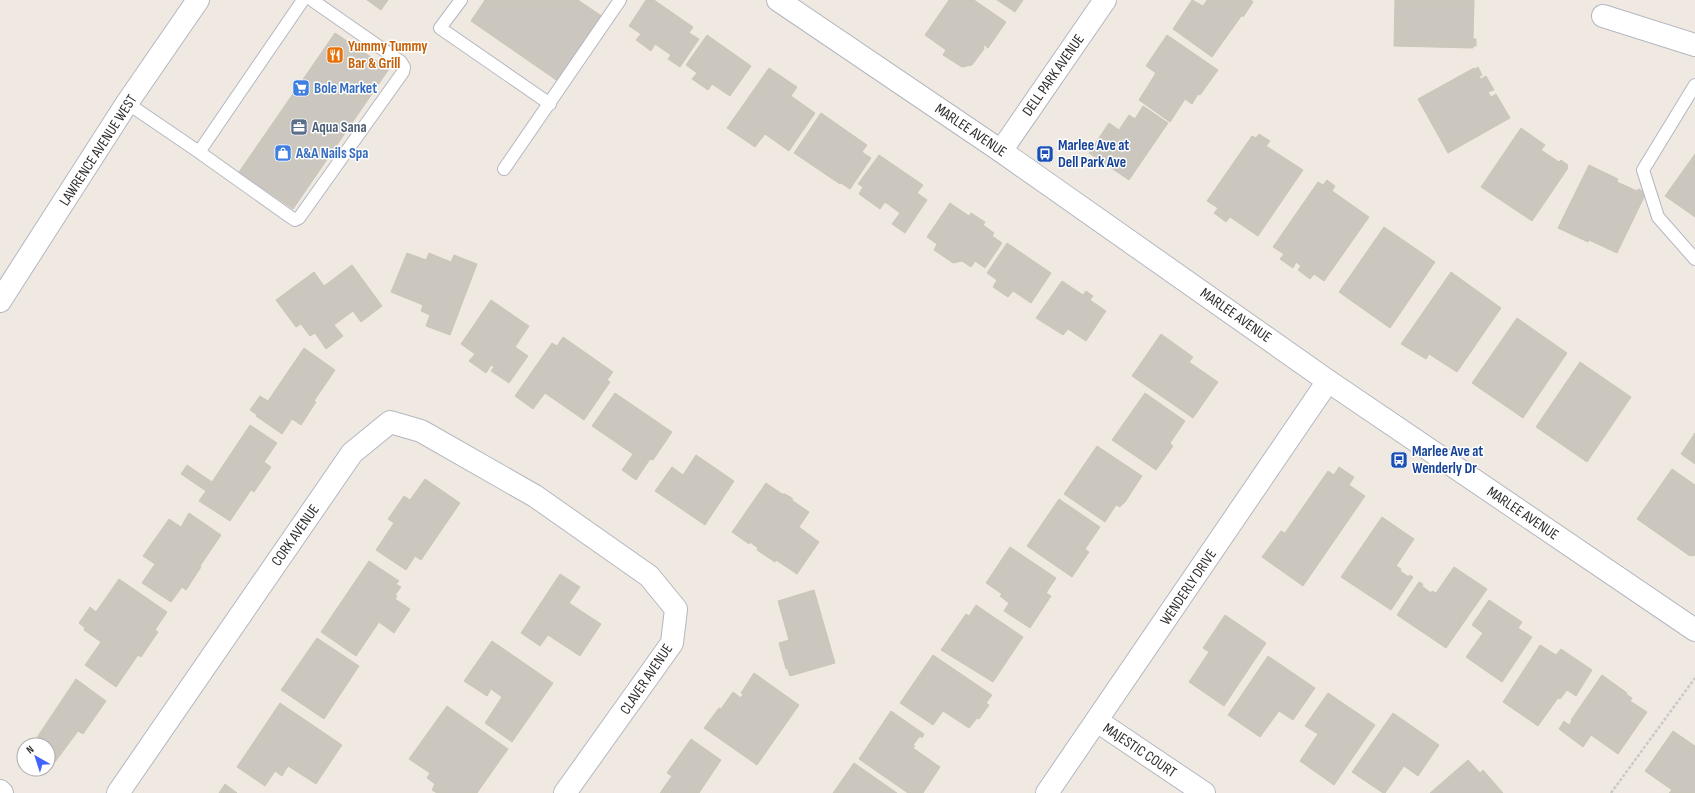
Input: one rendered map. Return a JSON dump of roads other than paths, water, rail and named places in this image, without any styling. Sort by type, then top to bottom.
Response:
[{"type":"street","name":"LAWRENCE AVENUE WEST","points":[[0,301],[127,103],[198,0]]},
{"type":"street","name":"MARLEE AVENUE","points":[[778,0],[1001,151],[1328,381],[1695,630]]},
{"type":"street","name":"DELL PARK AVENUE","points":[[1001,151],[1105,0]]},
{"type":"street","points":[[1603,16],[1695,45]]},
{"type":"street","name":"WENDERLY DRIVE","points":[[1047,793],[1328,381]]},
{"type":"street","name":"CORK AVENUE","points":[[118,793],[352,453],[390,422],[421,431],[535,496]]},
{"type":"street","name":"CLAVER AVENUE","points":[[535,496],[649,576],[676,609],[672,643],[565,793]]},
{"type":"street","name":"MAJESTIC COURT","points":[[1097,721],[1204,793]]},
{"type":"lane","points":[[199,152],[303,0]]},
{"type":"lane","points":[[127,103],[289,216],[295,220],[299,218],[403,72],[404,67],[401,62],[312,0]]},
{"type":"lane","points":[[461,0],[440,28],[550,104]]},
{"type":"lane","points":[[504,169],[620,0]]},
{"type":"lane","points":[[1695,85],[1643,170],[1658,217],[1695,259]]},
{"type":"place","name":"Yummy Tummy Bar & Grill","points":[[335,55]]},
{"type":"place","name":"Bole Market","points":[[301,88]]},
{"type":"place","name":"Aqua Sana","points":[[299,127]]},
{"type":"place","name":"A&A Nails Spa","points":[[283,153]]},
{"type":"place","name":"Marlee Ave at Dell Park Ave","points":[[1045,154]]},
{"type":"place","name":"Marlee Ave at Wenderly Dr","points":[[1399,460]]}]
